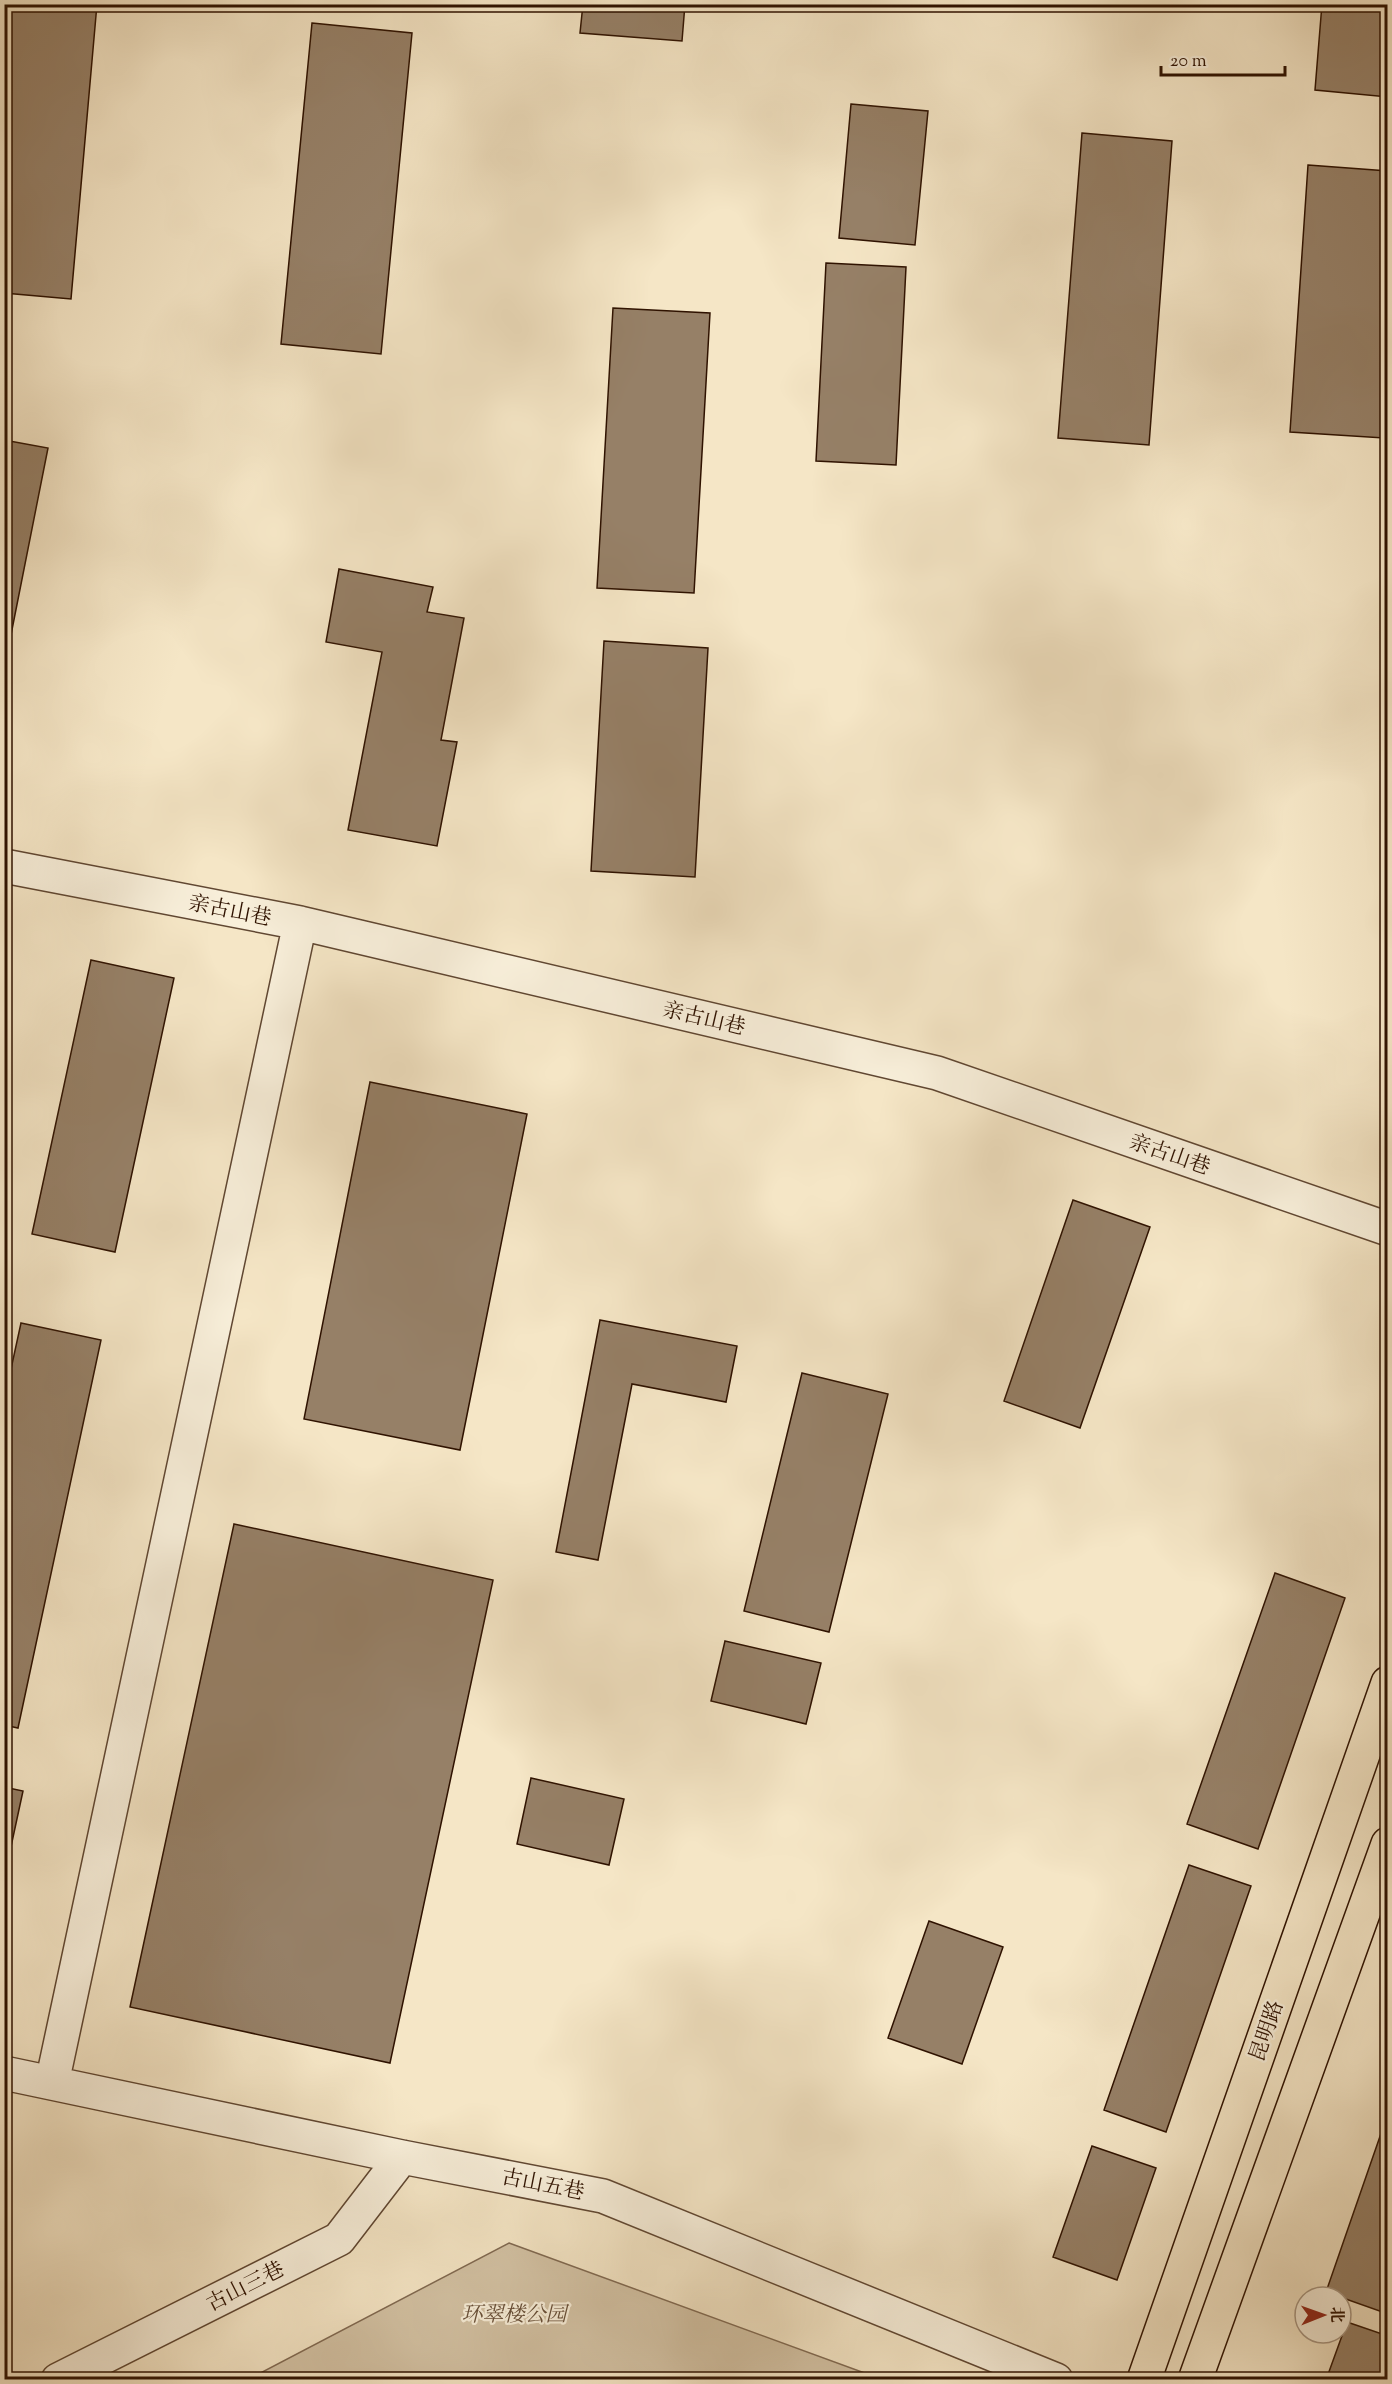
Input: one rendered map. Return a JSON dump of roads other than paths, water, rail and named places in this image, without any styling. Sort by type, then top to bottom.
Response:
[{"type":"main road","name":"昆明路","points":[[1144,2379],[1388,1683]]},
{"type":"main road","points":[[1195,2379],[1388,1844]]},
{"type":"street","name":"亲古山巷","points":[[4,866],[300,924],[938,1073],[1388,1229]]},
{"type":"street","points":[[52,2083],[300,924]]},
{"type":"street","name":"古山五巷","points":[[4,2073],[402,2157],[603,2196],[1056,2379]]},
{"type":"street","name":"古山三巷","points":[[58,2379],[339,2239],[402,2157]]},
{"type":"park label","name":"环翠楼公园","points":[[514,2314]]}]
